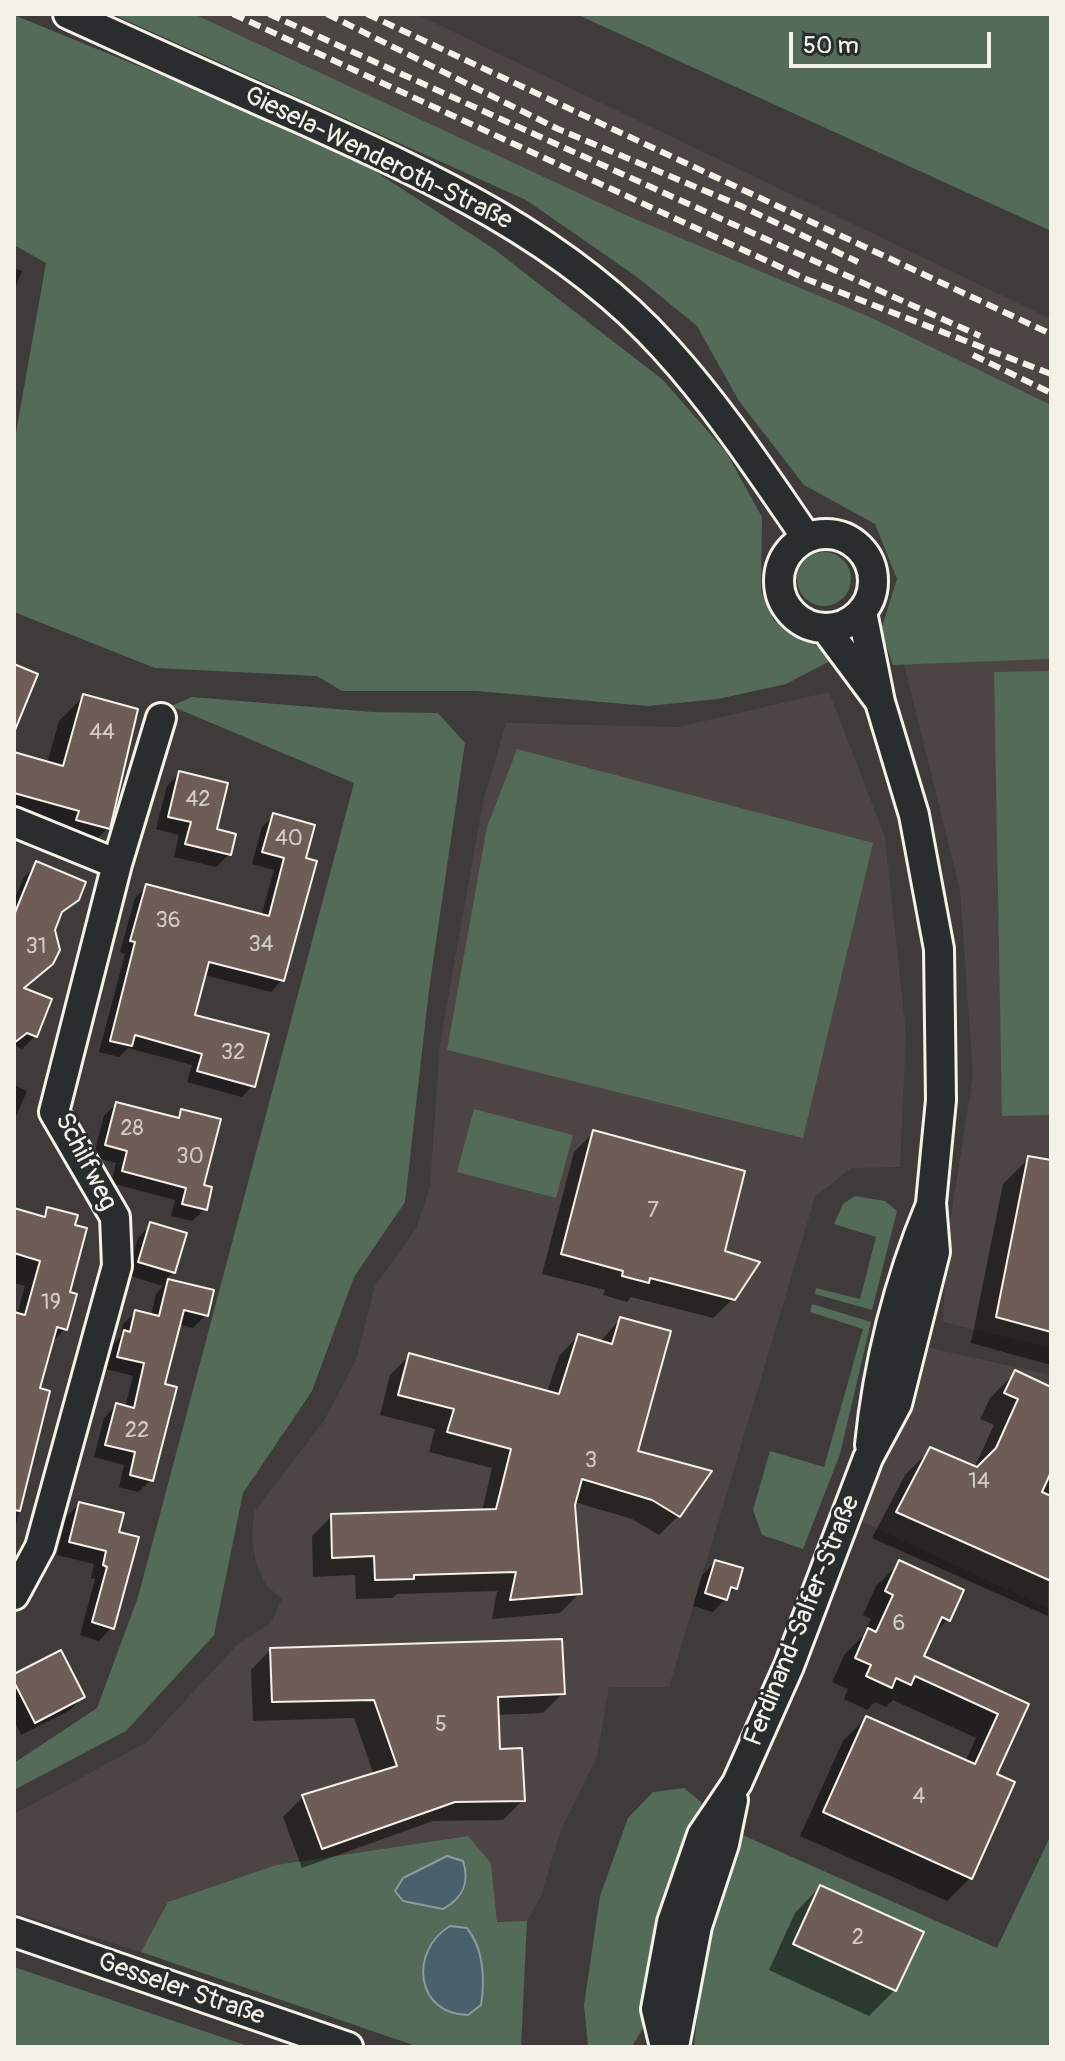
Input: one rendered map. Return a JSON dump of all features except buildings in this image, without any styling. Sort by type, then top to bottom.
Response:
[{"type":"street","name":"Giesela-Wenderoth-Straße","points":[[68,14],[365,148],[513,223],[600,287],[664,347],[717,412],[806,537]]},
{"type":"street","points":[[830,533],[853,542],[871,564],[873,588],[862,612],[848,624],[826,629],[800,622],[783,604],[778,582],[785,556],[806,537],[830,533]]},
{"type":"street","name":"Ferdinand-Salfer-Straße","points":[[665,2047],[656,2009],[672,1922],[702,1835],[737,1783],[789,1666],[868,1458],[878,1384],[914,1245],[931,1203],[941,1100],[939,949],[914,815],[880,702],[862,612]]},
{"type":"street","name":"Ferdinand-Salfer-Straße","points":[[826,629],[880,702]]},
{"type":"street","name":"Schilfweg","points":[[14,1595],[40,1547],[117,1266],[115,1217],[54,1112],[117,864],[161,718]]},
{"type":"street","points":[[14,822],[117,864]]},
{"type":"street","name":"Ferdinand-Salfer-Straße","points":[[674,2047],[697,1926],[724,1844],[737,1783]]},
{"type":"street","name":"Gesseler Straße","points":[[14,1932],[348,2047]]},
{"type":"shaded area","points":[[194,14],[416,14],[1051,319],[1051,405],[870,317],[628,216]]},
{"type":"shaded area","points":[[1051,659],[1051,1348],[943,1322],[947,1242],[973,1075],[960,890],[904,664]]},
{"type":"shaded area","points":[[829,692],[885,837],[906,1034],[900,1167],[851,1168],[815,1197],[669,1687],[609,1687],[597,1757],[561,1830],[541,1896],[527,1921],[497,1922],[491,1863],[468,1836],[276,1865],[169,1902],[141,1952],[14,1912],[14,1814],[147,1742],[237,1645],[271,1623],[282,1599],[266,1585],[256,1563],[252,1538],[254,1512],[324,1421],[356,1360],[375,1286],[416,1229],[430,1187],[440,1043],[483,802],[506,723],[678,727]]},
{"type":"shaded area","points":[[925,1347],[1051,1375],[1051,1610],[859,1520],[908,1404]]},
{"type":"green space","points":[[112,14],[194,14],[628,216],[870,317],[1051,405],[1051,659],[893,665],[881,630],[897,579],[875,524],[804,485],[739,401],[697,326],[637,277],[526,200]]},
{"type":"green space","points":[[576,14],[1051,14],[1051,231]]},
{"type":"green space","points":[[14,15],[341,149],[494,249],[663,380],[726,452],[762,517],[761,591],[774,621],[811,641],[832,660],[786,684],[718,699],[648,706],[476,691],[342,691],[317,676],[155,668],[14,612],[14,444],[46,263],[14,245]]},
{"type":"green space","points":[[824,552],[843,560],[851,579],[843,598],[824,606],[805,598],[797,579],[805,560]]},
{"type":"green space","points":[[1051,671],[1051,1115],[1002,1116],[994,672]]},
{"type":"green space","points":[[192,697],[373,712],[438,713],[465,743],[429,990],[405,1202],[354,1277],[312,1391],[243,1493],[214,1635],[126,1731],[14,1790],[14,1763],[97,1708],[138,1597],[354,783],[171,706]]},
{"type":"green space","points":[[517,749],[873,843],[803,1138],[447,1050],[487,827]]},
{"type":"green space","points":[[474,1109],[573,1135],[556,1198],[457,1172]]},
{"type":"green space","points":[[855,1196],[885,1201],[897,1211],[872,1310],[815,1294],[816,1288],[860,1299],[876,1237],[834,1224],[843,1204]]},
{"type":"green space","points":[[812,1304],[871,1322],[840,1454],[803,1549],[762,1535],[753,1510],[770,1451],[824,1467],[863,1329],[810,1312]]},
{"type":"green space","points":[[684,1788],[701,1802],[702,1814],[647,2022],[632,2046],[591,2047],[588,2045],[584,2005],[600,1896],[628,1818],[653,1792]]},
{"type":"green space","points":[[738,1833],[997,1948],[1051,1835],[1051,2047],[694,2047],[702,1965]]},
{"type":"green space","points":[[468,1836],[491,1863],[497,1922],[527,1921],[521,2047],[419,2047],[141,1952],[168,1902],[276,1865]]},
{"type":"green space","points":[[14,1967],[251,2047],[14,2047]]},
{"type":"water","points":[[447,1856],[463,1861],[465,1869],[465,1883],[456,1900],[443,1909],[403,1901],[395,1891],[403,1878]]},
{"type":"water","points":[[450,1926],[467,1928],[480,1955],[483,1975],[481,2005],[468,2015],[450,2012],[437,2004],[428,1993],[424,1980],[428,1950]]},
{"type":"railway","points":[[233,14],[806,279],[1051,374]]},
{"type":"railway","points":[[269,14],[980,336]]},
{"type":"railway","points":[[327,14],[558,129],[741,206],[858,262]]},
{"type":"railway","points":[[367,14],[1051,334]]},
{"type":"railway","points":[[973,355],[1051,393]]}]
